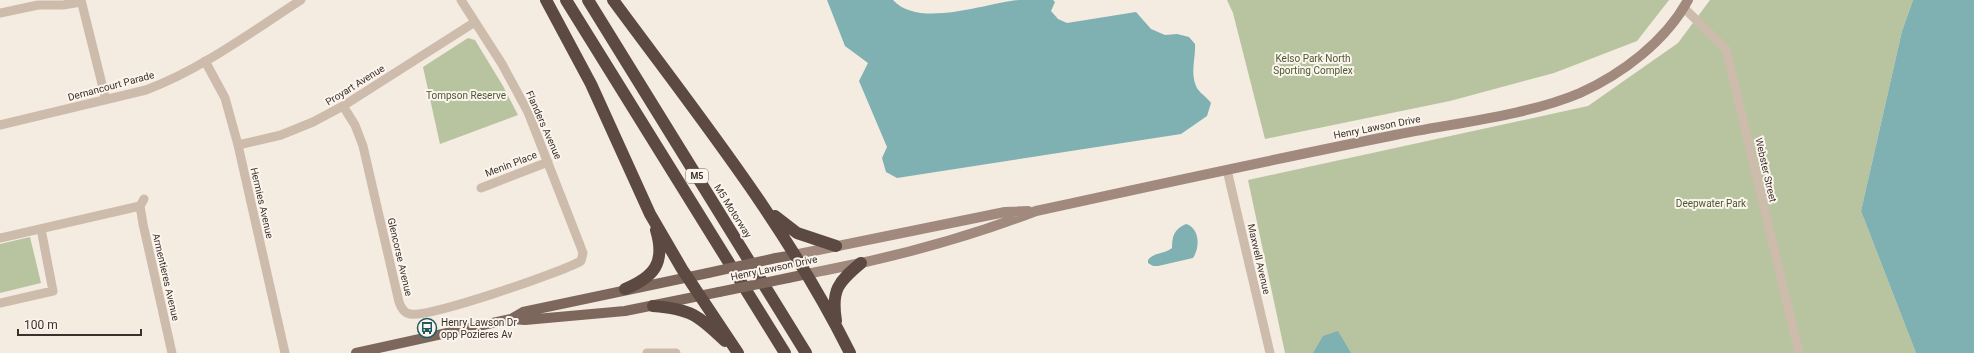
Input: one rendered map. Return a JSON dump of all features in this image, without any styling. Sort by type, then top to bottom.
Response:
[{"type":"highway","points":[[546,0],[591,84],[650,214],[657,235],[659,252],[657,266],[652,273],[641,282],[625,289]]},
{"type":"highway","name":"M5","points":[[566,0],[785,353]]},
{"type":"highway","name":"M5 Motorway","points":[[588,0],[806,353]]},
{"type":"highway","points":[[613,0],[764,205],[807,274],[850,353]]},
{"type":"highway","points":[[764,205],[781,221],[797,233],[836,246]]},
{"type":"highway","points":[[650,214],[700,296],[737,352]]},
{"type":"highway","points":[[837,327],[834,306],[836,289],[847,275],[861,263]]},
{"type":"highway","points":[[653,306],[670,307],[693,313],[737,352]]},
{"type":"main road","name":"Henry Lawson Drive","points":[[363,352],[511,319],[525,320],[552,316],[588,315],[653,306],[861,263],[992,228],[1036,211],[1227,170],[1514,112],[1569,98],[1608,78],[1641,54],[1663,34],[1686,4]]},
{"type":"main road","name":"Henry Lawson Drive","points":[[511,319],[523,312],[625,289],[1005,212],[1036,211]]},
{"type":"street","name":"Dernancourt Parade","points":[[0,125],[106,100],[162,84],[205,61],[301,0]]},
{"type":"street","name":"Flanders Avenue","points":[[461,0],[521,97],[583,253],[581,261],[575,264]]},
{"type":"street","points":[[0,13],[38,5],[63,6],[81,1],[106,100]]},
{"type":"street","name":"Webster Street","points":[[1686,4],[1726,49],[1799,353]]},
{"type":"street","name":"Proyart Avenue","points":[[238,145],[281,135],[313,122],[343,106],[475,22]]},
{"type":"street","name":"Hermies Avenue","points":[[205,61],[225,98],[238,145],[285,353]]},
{"type":"street","name":"Glencorse Avenue","points":[[343,106],[361,139],[399,302],[403,310],[407,313],[417,314],[446,308],[575,264]]},
{"type":"street","name":"Menin Place","points":[[481,188],[548,162]]},
{"type":"street","name":"Maxwell Avenue","points":[[1227,170],[1270,353]]},
{"type":"street","name":"Armentieres Avenue","points":[[0,238],[142,203],[172,353]]},
{"type":"street","points":[[0,303],[53,291],[41,229]]},
{"type":"street","points":[[647,353],[676,353]]},
{"type":"green space","name":"Kelso Park North Sporting Complex","points":[[1227,0],[1669,0],[1637,41],[1554,73],[1450,101],[1265,139],[1233,13]]},
{"type":"green space","name":"Deepwater Park","points":[[1710,0],[1913,0],[1902,31],[1861,211],[1916,353],[1285,353],[1248,180],[1588,106],[1678,43]]},
{"type":"green space","name":"Tompson Reserve","points":[[468,38],[475,40],[503,86],[518,115],[440,144],[423,67]]},
{"type":"green space","points":[[30,237],[41,283],[0,293],[0,244]]},
{"type":"water","points":[[827,0],[893,0],[905,8],[919,13],[936,14],[1019,0],[1053,0],[1055,2],[1051,11],[1058,19],[1067,23],[1136,12],[1151,29],[1165,35],[1177,34],[1189,37],[1195,44],[1193,70],[1194,81],[1199,90],[1211,103],[1207,116],[1181,134],[897,178],[886,172],[882,158],[887,147],[859,81],[868,63],[845,46]]},
{"type":"water","points":[[1913,0],[1974,0],[1974,353],[1916,353],[1861,211],[1902,31]]},
{"type":"water","points":[[1186,224],[1191,226],[1196,234],[1198,244],[1193,258],[1158,266],[1153,266],[1148,263],[1150,257],[1172,248],[1174,233]]},
{"type":"water","points":[[1338,331],[1351,353],[1313,353],[1323,336]]},
{"type":"place","name":"Henry Lawson Dr opp Pozieres Av","points":[[427,328]]}]
